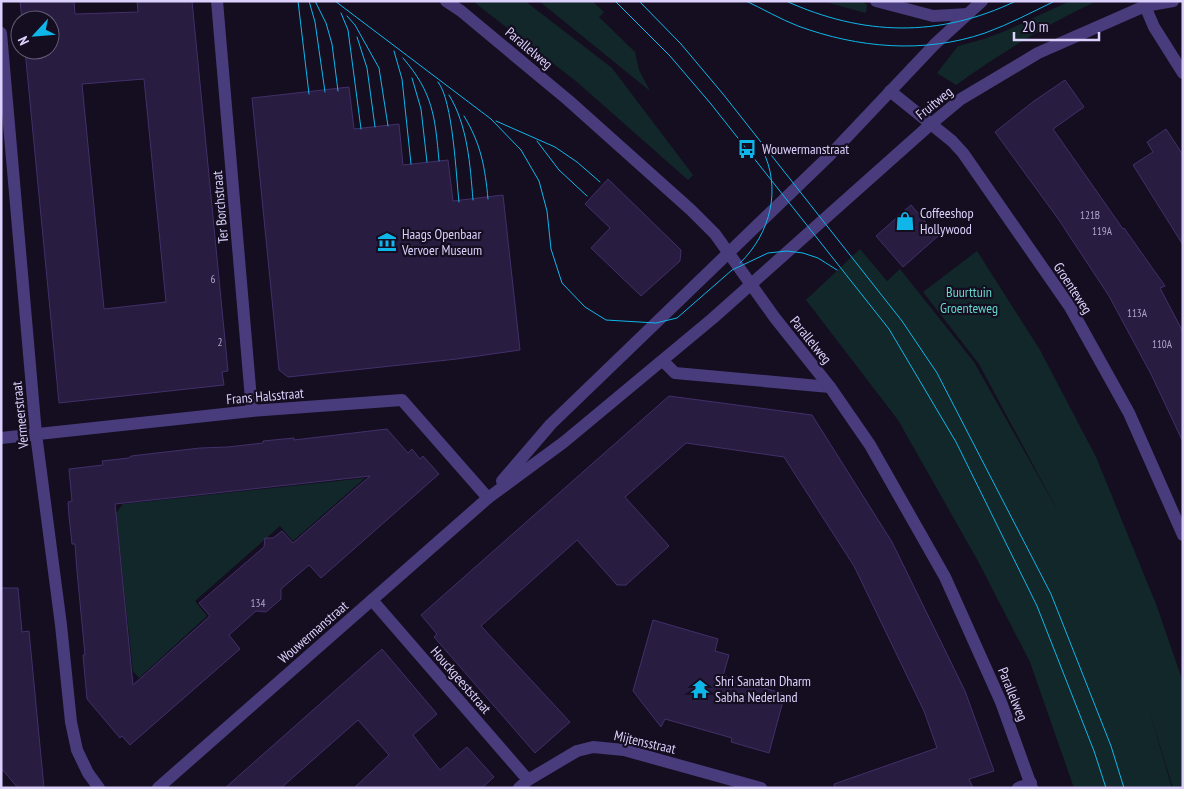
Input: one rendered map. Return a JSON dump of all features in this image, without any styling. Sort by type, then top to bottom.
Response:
[{"type":"street","name":"Ter Borchstraat","points":[[217,1],[252,411]]},
{"type":"street","name":"Parallelweg","points":[[446,1],[461,11],[568,100],[691,210],[715,234],[781,326],[830,387],[870,445],[945,576],[1001,702],[1031,785]]},
{"type":"street","points":[[876,1],[933,16],[968,14]]},
{"type":"street","points":[[728,252],[830,155],[935,44],[982,1]]},
{"type":"street","name":"Fruitweg","points":[[751,284],[961,99],[1038,53],[1145,6],[1173,1]]},
{"type":"street","points":[[1145,6],[1154,27],[1183,73]]},
{"type":"street","name":"Vermeerstraat","points":[[1,33],[36,434],[61,625],[71,722],[77,750],[88,773],[99,788]]},
{"type":"street","name":"Groenteweg","points":[[890,91],[931,124],[962,153],[1070,307],[1129,413],[1183,535]]},
{"type":"street","name":"Wouwermanstraat","points":[[488,498],[551,424],[728,252]]},
{"type":"street","name":"Wouwermanstraat","points":[[158,788],[488,498],[564,442],[663,361],[751,284]]},
{"type":"street","points":[[663,361],[675,373],[830,387]]},
{"type":"street","name":"Frans Halsstraat","points":[[1,438],[252,411],[402,400],[488,498]]},
{"type":"street","name":"Houckgeeststraat","points":[[372,600],[524,784]]},
{"type":"street","name":"Mijtensstraat","points":[[524,784],[577,750],[593,747],[624,750],[761,788]]},
{"type":"street","points":[[1018,788],[1031,785]]},
{"type":"green space","points":[[478,1],[525,1],[612,68],[693,175],[688,180],[577,82],[475,3]]},
{"type":"green space","points":[[539,1],[592,1],[604,12],[599,17],[635,52],[639,70],[650,91]]},
{"type":"green space","points":[[822,1],[859,1],[867,4],[866,13]]},
{"type":"green space","points":[[1070,1],[1097,1],[1060,19],[956,85],[937,73],[958,46],[1005,31]]},
{"type":"green space","name":"Buurttuin Groenteweg","points":[[860,249],[887,281],[900,269],[974,362],[1059,513],[979,364],[923,292],[977,251],[1040,350],[1096,457],[1156,604],[1183,682],[1183,788],[1173,788],[1149,710],[1172,788],[1074,788],[1030,662],[978,561],[898,420],[806,300]]},
{"type":"green space","points":[[365,478],[293,541],[280,526],[195,601],[207,616],[139,678],[133,671],[116,513],[123,504]]},
{"type":"building","points":[[20,1],[74,1],[75,14],[138,12],[137,1],[192,1],[228,371],[222,372],[224,385],[59,403],[26,60],[60,60],[60,10],[21,10]],"holes":[[[144,79],[166,302],[104,309],[82,84]]]},
{"type":"building","points":[[1065,80],[1084,107],[1053,129],[1165,286],[1160,288],[1183,332],[1183,442],[1151,374],[1109,296],[1059,220],[995,132],[1034,101]]},
{"type":"building","name":"Haags Openbaar Vervoer Museum","points":[[349,87],[354,129],[399,124],[403,165],[448,160],[453,201],[503,195],[520,350],[457,359],[288,377],[279,370],[252,98]]},
{"type":"building","points":[[1166,129],[1183,155],[1183,245],[1133,165],[1153,152],[1147,142]]},
{"type":"building","points":[[608,179],[681,250],[680,261],[641,296],[591,248],[610,228],[585,204]]},
{"type":"building","points":[[911,205],[938,236],[903,267],[876,236]]},
{"type":"building","points":[[669,396],[812,415],[892,542],[965,691],[994,771],[969,779],[973,788],[835,788],[834,784],[937,748],[924,711],[854,566],[784,457],[686,443],[625,497],[669,546],[626,585],[617,585],[577,540],[481,626],[570,722],[535,753],[434,637],[437,634],[421,615]]},
{"type":"building","points":[[387,429],[408,453],[412,449],[420,459],[423,456],[439,474],[321,578],[309,565],[281,589],[281,599],[266,612],[256,611],[229,635],[240,649],[130,745],[122,736],[120,738],[87,699],[75,544],[72,544],[69,516],[68,502],[72,501],[69,469],[103,465],[102,461],[129,458],[131,456],[200,448],[228,447],[263,443],[263,441],[294,438],[294,440]],"holes":[[[370,476],[293,543],[282,531],[273,538],[265,538],[264,547],[199,603],[210,616],[133,685],[115,504]]]},
{"type":"building","points":[[1,588],[18,588],[22,632],[29,631],[44,788],[18,788],[1,768]]},
{"type":"building","name":"Shri Sanatan Dharm Sabha Nederland","points":[[653,620],[718,639],[715,651],[729,655],[723,676],[785,694],[769,753],[731,742],[732,738],[665,719],[661,727],[633,691]]},
{"type":"building","points":[[382,649],[437,714],[413,735],[440,770],[467,747],[494,777],[482,788],[354,788],[389,755],[358,720],[281,788],[225,788]]},
{"type":"tram line","points":[[298,1],[309,94]]},
{"type":"tram line","points":[[309,1],[315,22],[325,92]]},
{"type":"tram line","points":[[315,1],[326,23],[332,44],[338,91]]},
{"type":"tram line","points":[[335,1],[491,119],[521,150],[539,181],[547,211],[551,249],[562,283],[585,307],[606,320],[656,323],[677,318],[732,270],[768,253],[787,251],[803,253],[818,258],[837,270]]},
{"type":"tram line","points":[[615,1],[670,56],[711,104],[889,329],[956,442],[1037,606],[1094,751],[1106,788]]},
{"type":"tram line","points":[[639,1],[681,44],[723,94],[902,321],[937,373],[1051,594],[1111,746],[1124,788]]},
{"type":"tram line","points":[[746,1],[798,26],[844,39],[891,46],[915,46],[962,40],[1012,22],[1055,1]]},
{"type":"tram line","points":[[786,1],[815,13],[844,21],[872,26],[901,28],[958,22],[1016,1]]},
{"type":"tram line","points":[[341,13],[348,30],[361,129]]},
{"type":"tram line","points":[[347,16],[355,25],[379,68],[388,126]]},
{"type":"tram line","points":[[357,37],[367,68],[375,127]]},
{"type":"tram line","points":[[394,51],[402,79],[411,164]]},
{"type":"tram line","points":[[403,58],[427,94],[434,118],[439,161]]},
{"type":"tram line","points":[[412,78],[421,109],[427,162]]},
{"type":"tram line","points":[[438,82],[443,91],[450,121],[459,202]]},
{"type":"tram line","points":[[449,95],[460,120],[467,146],[473,200]]},
{"type":"tram line","points":[[464,116],[470,126],[481,156],[488,199]]},
{"type":"tram line","points":[[496,121],[555,147],[577,162],[600,182]]},
{"type":"tram line","points":[[537,141],[559,170],[587,196]]},
{"type":"tram line","points":[[740,263],[759,238],[766,224],[770,209],[771,179],[762,149]]},
{"type":"place","name":"Wouwermanstraat","points":[[747,149]]},
{"type":"place","name":"Coffeeshop Hollywood","points":[[905,221]]},
{"type":"place","name":"Haags Openbaar Vervoer Museum","points":[[387,242]]},
{"type":"place","name":"Shri Sanatan Dharm Sabha Nederland","points":[[700,689]]}]
